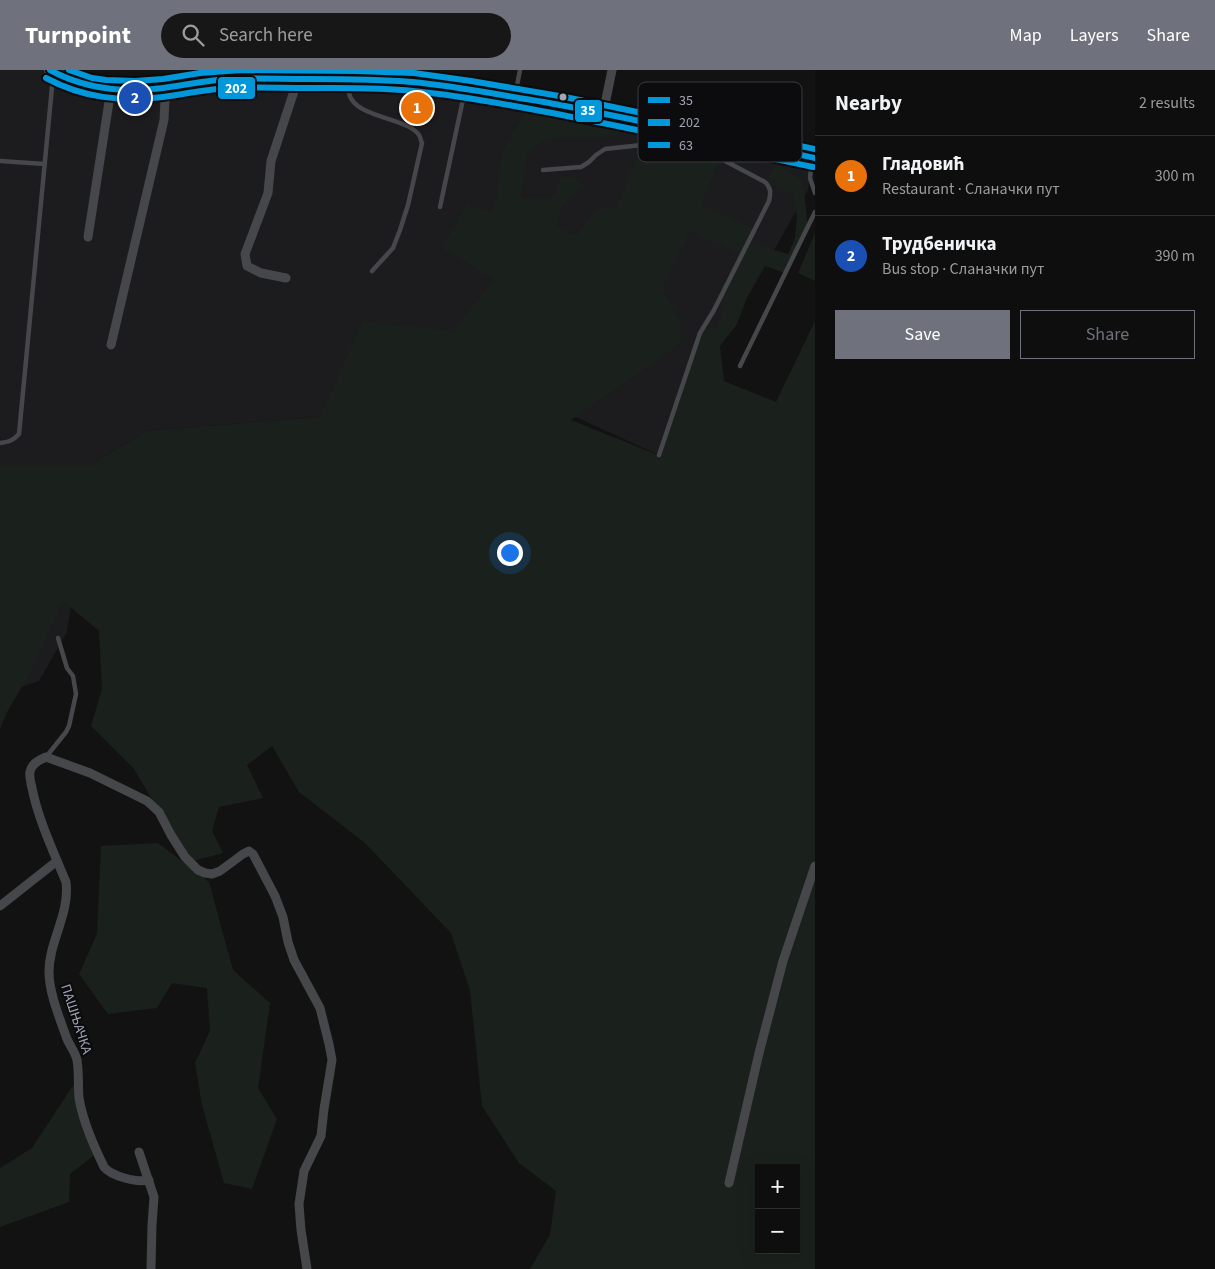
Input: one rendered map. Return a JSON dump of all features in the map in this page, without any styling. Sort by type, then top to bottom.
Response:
[{"type":"street","points":[[603,114],[612,70]]},
{"type":"street","points":[[52,71],[77,82],[103,89],[135,90],[163,88],[209,75],[412,82],[515,97],[638,121]]},
{"type":"street","points":[[286,278],[261,273],[247,266],[245,254],[268,193],[271,161],[298,79]]},
{"type":"street","points":[[111,345],[164,120],[165,100],[163,88]]},
{"type":"street","points":[[88,237],[111,89]]},
{"type":"street","points":[[0,906],[57,861],[33,796],[30,780],[32,768],[38,760],[46,757],[90,773],[147,801],[159,812],[170,835],[185,857],[198,870],[215,873],[243,854],[249,851],[252,854],[275,896],[283,917],[294,960],[320,1008],[332,1060],[321,1136],[304,1171],[299,1204],[307,1269]]},
{"type":"street","name":"ПАШЊАЧКА","points":[[57,861],[66,882],[67,896],[65,909],[52,949],[49,972],[50,985],[67,1039],[77,1059],[80,1099],[85,1120],[97,1153],[108,1172],[141,1181],[148,1180]]},
{"type":"street","points":[[730,1183],[759,1053],[783,961],[815,866]]},
{"type":"street","points":[[139,1152],[154,1197],[151,1269]]},
{"type":"lane","points":[[515,97],[520,70]]},
{"type":"lane","points":[[0,443],[15,440],[19,434],[52,71]]},
{"type":"lane","points":[[348,80],[348,91],[353,101],[370,113],[410,128],[420,136],[422,143],[408,204],[393,248],[372,271]]},
{"type":"lane","points":[[440,207],[466,89]]},
{"type":"lane","points":[[544,170],[581,167],[605,149],[638,145]]},
{"type":"lane","points":[[814,158],[810,178],[815,192]]},
{"type":"lane","points":[[0,161],[45,164]]},
{"type":"lane","points":[[659,455],[700,333],[729,281],[769,201],[771,193],[765,182],[727,162]]},
{"type":"lane","points":[[740,366],[815,212]]},
{"type":"lane","points":[[46,757],[69,726],[76,694],[73,676],[67,668],[58,638]]},
{"type":"shaded area","points":[[0,70],[50,70],[103,89],[208,81],[396,81],[638,126],[638,162],[802,162],[802,156],[812,158],[808,190],[659,455],[519,391],[320,417],[145,431],[92,465],[67,632],[39,681],[0,694]]},
{"type":"shaded area","points":[[209,70],[357,70],[208,75]]},
{"type":"shaded area","points":[[534,101],[614,116],[619,134],[608,138],[559,137],[541,141],[526,157],[521,198],[554,197],[560,177],[574,177],[584,187],[562,206],[556,227],[576,236],[590,216],[606,207],[616,209],[638,155],[638,162],[719,162],[701,205],[755,229],[749,242],[788,254],[795,238],[797,216],[793,194],[765,182],[777,163],[803,182],[808,228],[785,273],[765,266],[752,284],[737,324],[720,346],[724,381],[776,402],[815,321],[815,1269],[530,1269],[550,1235],[556,1191],[519,1163],[482,1106],[470,990],[451,933],[365,843],[299,792],[272,746],[247,765],[263,798],[219,807],[212,831],[223,853],[189,862],[134,769],[91,726],[102,689],[99,631],[63,601],[29,675],[8,710],[0,729],[0,466],[92,465],[145,431],[320,417],[363,321],[453,331],[494,279],[442,248],[467,204],[492,212],[497,195],[502,153],[523,115]],"holes":[[[690,231],[741,255],[720,298],[724,307],[717,328],[703,328],[658,455],[571,420],[681,343],[680,321],[662,288]]]},
{"type":"shaded area","points":[[815,233],[815,281],[798,273]]},
{"type":"shaded area","points":[[158,843],[209,882],[233,970],[270,1003],[258,1088],[277,1119],[252,1189],[224,1183],[202,1105],[195,1063],[210,1031],[207,988],[172,983],[157,1008],[108,1014],[79,974],[97,934],[101,846]]},
{"type":"shaded area","points":[[78,1078],[85,1122],[97,1153],[70,1174],[69,1202],[0,1227],[0,1168],[32,1148]]},
{"type":"transit line","name":"35","points":[[50,70],[77,82],[119,90],[163,88],[213,80],[239,79],[360,79],[399,81],[462,88],[638,120]]},
{"type":"transit line","name":"63","points":[[69,70],[92,78],[135,81],[241,70],[414,73],[565,97],[638,112]]},
{"type":"transit line","name":"202","points":[[46,78],[60,85],[88,94],[132,99],[163,97],[212,89],[239,88],[374,88],[400,90],[493,102],[638,130]]},
{"type":"transit line","name":"63","points":[[802,146],[815,149]]},
{"type":"transit line","name":"35","points":[[802,155],[815,158]]},
{"type":"transit line","name":"202","points":[[789,162],[813,167]]},
{"type":"place","name":"Трудбеничка","points":[[135,98]]},
{"type":"place","name":"Гладовић","points":[[417,108]]}]
